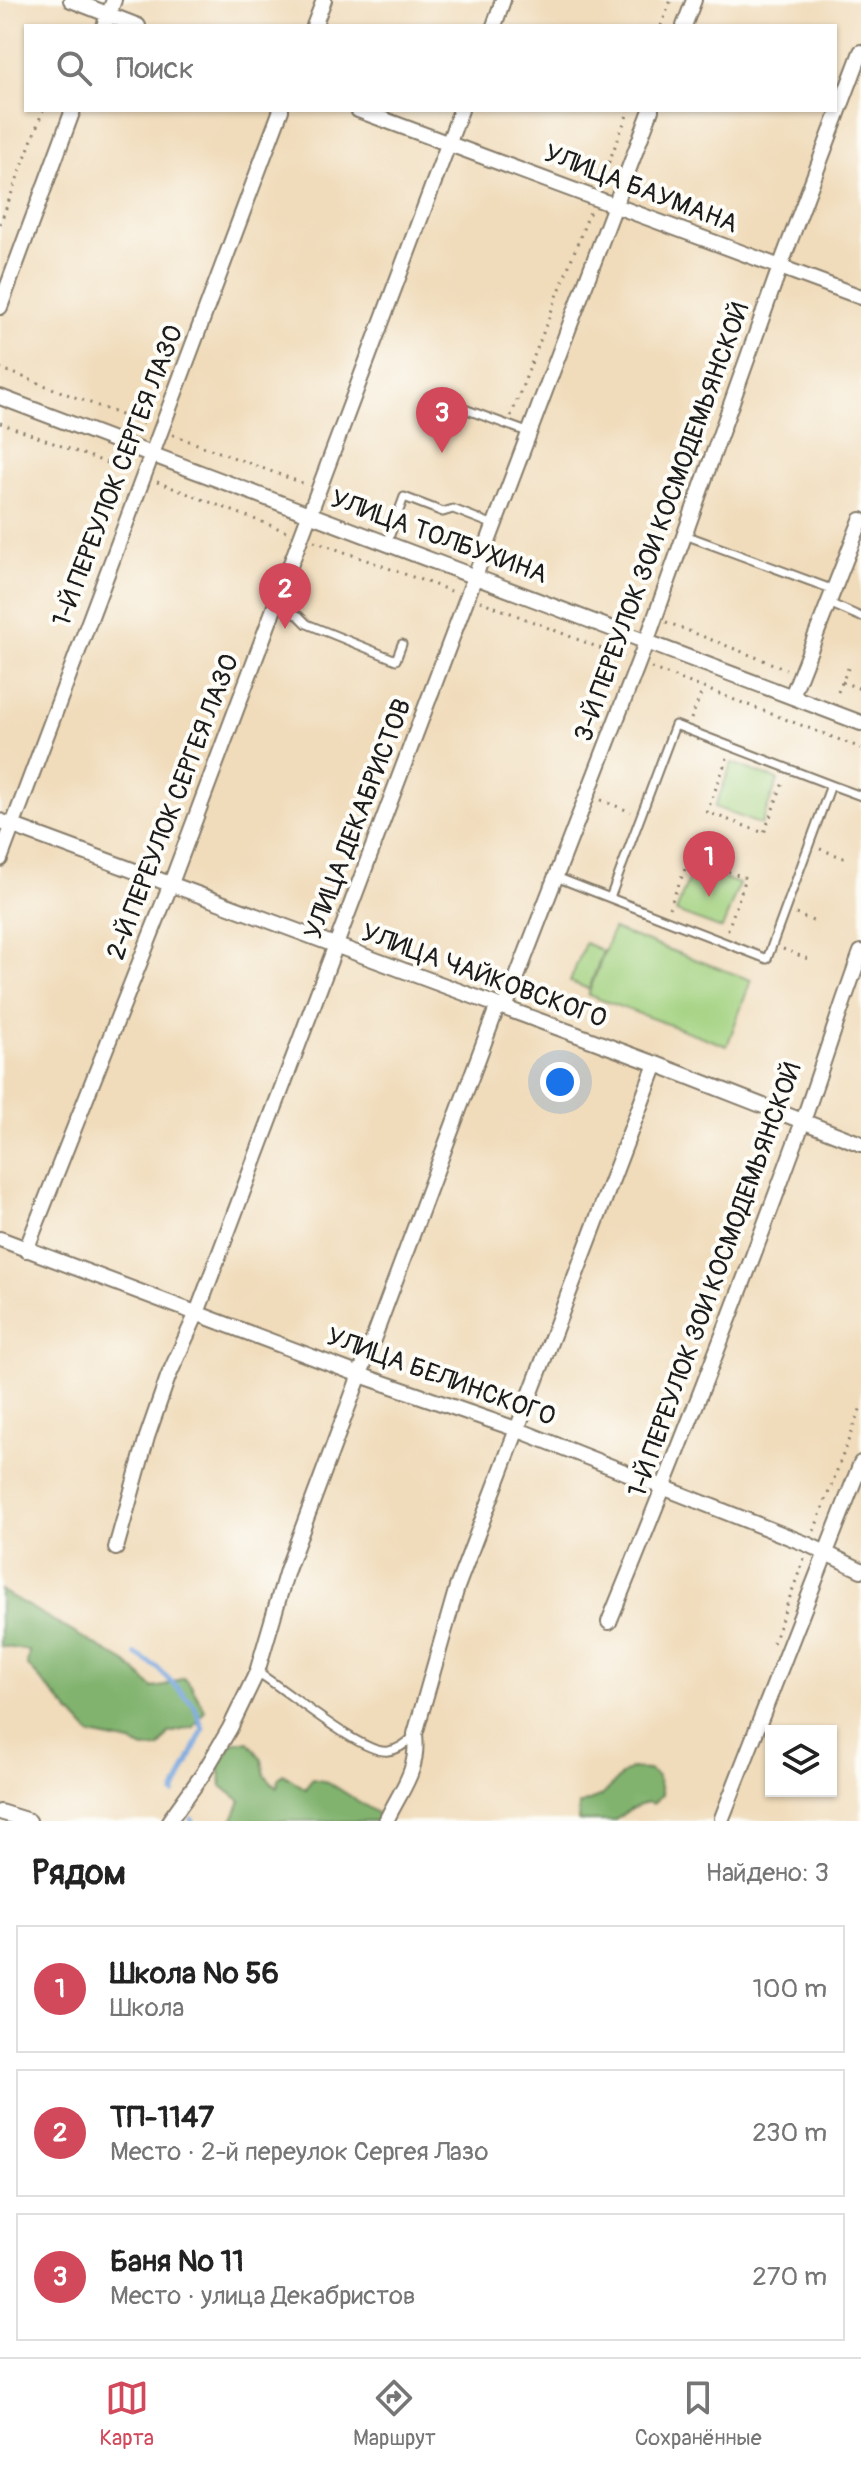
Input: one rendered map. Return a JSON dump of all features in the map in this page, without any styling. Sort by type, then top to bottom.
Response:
[{"type":"street","points":[[71,0],[106,20],[127,24]]},
{"type":"street","points":[[106,20],[114,0]]},
{"type":"street","points":[[315,24],[324,0]]},
{"type":"street","points":[[495,24],[503,0]]},
{"type":"street","points":[[685,24],[694,0]]},
{"type":"street","name":"3-Й ПЕРЕУЛОК ЗОИ КОСМОДЕМЬЯНСКОЙ","points":[[169,1821],[203,1774],[257,1672],[287,1570],[501,1007],[556,876],[647,640],[780,267],[861,52]]},
{"type":"street","points":[[0,307],[72,112]]},
{"type":"street","name":"1-Й ПЕРЕУЛОК СЕРГЕЯ ЛАЗО","points":[[0,859],[6,824],[143,477],[280,112]]},
{"type":"street","name":"УЛИЦА БАУМАНА","points":[[364,112],[861,297]]},
{"type":"street","name":"2-Й ПЕРЕУЛОК СЕРГЕЯ ЛАЗО","points":[[26,1250],[170,886],[460,112]]},
{"type":"street","name":"УЛИЦА ДЕКАБРИСТОВ","points":[[116,1548],[147,1437],[168,1377],[197,1313],[650,112]]},
{"type":"street","name":"УЛИЦА ТОЛБУХИНА","points":[[0,397],[861,723]]},
{"type":"street","points":[[792,696],[831,596],[858,539],[861,520]]},
{"type":"street","name":"УЛИЦА ЧАЙКОВСКОГО","points":[[6,824],[656,1064],[861,1144]]},
{"type":"street","name":"1-Й ПЕРЕУЛОК ЗОИ КОСМОДЕМЬЯНСКОЙ","points":[[609,1622],[665,1486],[803,1121],[861,952]]},
{"type":"street","points":[[386,1821],[412,1773],[417,1753],[415,1734],[457,1587],[656,1064]]},
{"type":"street","name":"УЛИЦА БЕЛИНСКОГО","points":[[0,1239],[665,1486],[809,1545],[861,1570]]},
{"type":"street","points":[[722,1818],[861,1463]]},
{"type":"street","points":[[0,1812],[29,1821]]},
{"type":"lane","points":[[429,396],[530,433]]},
{"type":"lane","points":[[387,543],[404,497],[443,512],[453,509],[496,525]]},
{"type":"lane","points":[[685,535],[831,596],[861,617]]},
{"type":"lane","points":[[276,606],[299,616],[307,624],[396,660],[402,644]]},
{"type":"lane","points":[[610,898],[675,725],[861,796]]},
{"type":"lane","points":[[556,876],[767,959],[831,785]]},
{"type":"lane","points":[[257,1672],[360,1744],[386,1752],[405,1745],[415,1734]]},
{"type":"path","points":[[662,24],[671,0]]},
{"type":"path","points":[[0,224],[42,112]]},
{"type":"path","points":[[508,425],[628,112]]},
{"type":"path","points":[[0,423],[469,597],[861,748]]},
{"type":"path","points":[[655,618],[801,675]]},
{"type":"path","points":[[838,692],[849,666]]},
{"type":"path","points":[[842,682],[861,689]]},
{"type":"path","points":[[687,730],[703,688]]},
{"type":"path","points":[[732,747],[707,812],[764,833],[789,769]]},
{"type":"path","points":[[596,799],[641,816]]},
{"type":"path","points":[[809,844],[847,859]]},
{"type":"path","points":[[665,919],[690,857],[746,878],[723,942]]},
{"type":"path","points":[[785,910],[818,923]]},
{"type":"path","points":[[772,945],[808,959]]},
{"type":"path","points":[[771,1647],[861,1407]]},
{"type":"green space","points":[[732,763],[778,780],[761,825],[715,807]]},
{"type":"green space","points":[[693,867],[739,884],[722,929],[676,912]]},
{"type":"green space","points":[[613,929],[751,980],[727,1046],[588,995]]},
{"type":"green space","points":[[585,943],[603,951],[589,989],[570,982]]},
{"type":"green space","points":[[0,1590],[127,1663],[153,1688],[183,1678],[191,1685],[205,1710],[194,1727],[169,1733],[159,1748],[144,1749],[131,1743],[91,1735],[27,1665],[29,1651],[0,1646]]},
{"type":"green space","points":[[249,1742],[262,1760],[265,1775],[277,1788],[278,1779],[283,1774],[306,1789],[312,1779],[328,1782],[380,1815],[377,1821],[232,1821],[241,1801],[222,1786],[219,1766],[233,1743]]},
{"type":"green space","points":[[631,1769],[648,1770],[657,1776],[662,1795],[653,1804],[646,1802],[614,1821],[578,1821],[579,1805],[602,1796]]},
{"type":"waterway","points":[[136,1654],[158,1668],[194,1705],[203,1729],[174,1794]]},
{"type":"place","name":"Баня № 11","points":[[442,453]]},
{"type":"place","name":"ТП-1147","points":[[285,629]]},
{"type":"place","name":"Школа № 56","points":[[709,897]]}]
